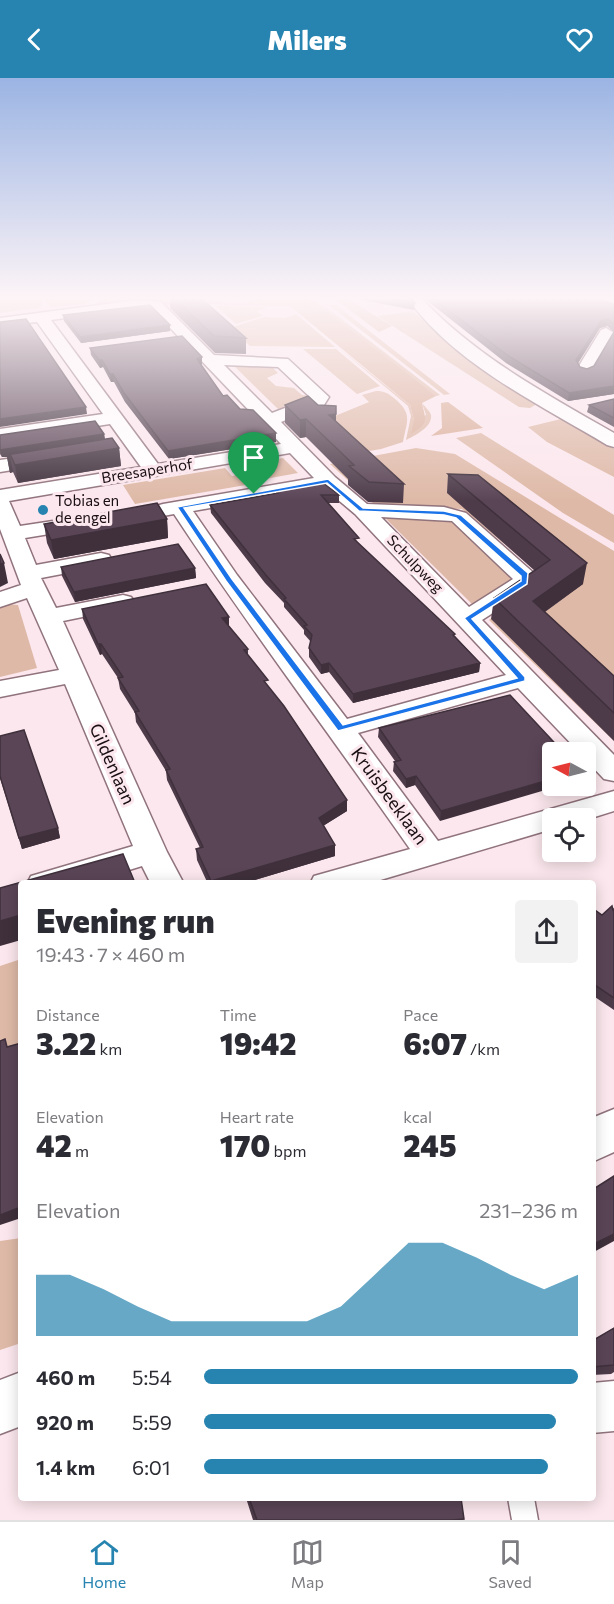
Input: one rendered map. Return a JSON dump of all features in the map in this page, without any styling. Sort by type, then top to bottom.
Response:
[{"type":"street","points":[[77,366],[153,470]]},
{"type":"street","name":"Schulpweg","points":[[216,366],[328,481],[362,510],[468,618],[522,679],[613,770]]},
{"type":"street","points":[[270,420],[318,401],[320,397],[287,366]]},
{"type":"street","points":[[493,366],[614,441]]},
{"type":"street","points":[[561,410],[582,406]]},
{"type":"street","points":[[0,435],[114,418]]},
{"type":"street","name":"Breesaperhof","points":[[112,448],[135,445]]},
{"type":"street","name":"Breesaperhof","points":[[0,496],[295,447]]},
{"type":"street","points":[[0,466],[67,456]]},
{"type":"street","points":[[147,512],[328,481]]},
{"type":"street","name":"Gildenlaan","points":[[0,502],[73,675],[151,852],[166,880]]},
{"type":"street","name":"Kruisbeeklaan","points":[[180,507],[190,543],[217,582],[341,729],[430,853]]},
{"type":"street","name":"Schulpweg","points":[[362,510],[444,513],[459,517],[525,575],[525,582],[468,618]]},
{"type":"street","points":[[14,533],[103,519]]},
{"type":"street","points":[[0,600],[32,580],[122,556]]},
{"type":"street","points":[[49,617],[150,596]]},
{"type":"street","points":[[0,689],[73,675]]},
{"type":"street","points":[[341,729],[522,679]]},
{"type":"street","points":[[339,880],[614,801]]},
{"type":"street","points":[[56,880],[151,852]]},
{"type":"street","points":[[596,1140],[614,1129]]},
{"type":"street","points":[[0,1407],[18,1400]]},
{"type":"street","points":[[596,1408],[614,1406]]},
{"type":"lane","points":[[522,1501],[525,1520]]},
{"type":"shaded area","points":[[234,366],[271,366],[278,373],[267,378],[276,386],[294,388],[302,395],[314,396],[313,400],[306,398],[278,409]]},
{"type":"shaded area","points":[[324,366],[357,366],[380,386],[357,394]]},
{"type":"shaded area","points":[[361,366],[410,405],[414,420],[426,415],[422,403],[428,410],[431,415],[429,423],[406,440],[411,416],[408,406]]},
{"type":"shaded area","points":[[363,366],[398,366],[436,396],[422,403],[425,421],[411,434],[414,420],[410,405]]},
{"type":"shaded area","points":[[397,366],[403,366],[440,395],[436,396]]},
{"type":"shaded area","points":[[407,366],[415,366],[450,394],[444,395]]},
{"type":"shaded area","points":[[455,366],[478,366],[537,404],[530,408],[519,407]]},
{"type":"shaded area","points":[[376,391],[388,394],[404,409],[407,423],[403,442],[381,449],[334,457],[318,423],[369,402],[362,395]]},
{"type":"shaded area","points":[[448,402],[483,428],[431,436],[442,428],[441,403]]},
{"type":"shaded area","points":[[561,419],[614,449],[614,477],[547,442],[528,427]]},
{"type":"shaded area","points":[[481,433],[614,515],[614,543],[563,513],[456,438]]},
{"type":"shaded area","points":[[416,448],[455,454],[614,551],[614,741],[489,620],[544,577],[462,509],[376,506],[330,464]]},
{"type":"shaded area","points":[[283,458],[298,473],[265,479],[251,463]]},
{"type":"shaded area","points":[[225,468],[232,476],[253,472],[263,482],[135,504],[123,485]]},
{"type":"shaded area","points":[[384,517],[451,518],[517,577],[474,606]]},
{"type":"shaded area","points":[[5,604],[18,605],[37,668],[0,677],[0,607]]},
{"type":"shaded area","points":[[18,960],[18,1047],[0,1052],[0,966]]},
{"type":"shaded area","points":[[18,1238],[18,1344],[0,1350],[0,1241]]},
{"type":"building","points":[[0,366],[58,366],[86,407],[0,419]]},
{"type":"building","points":[[106,366],[202,366],[223,396],[227,395],[240,409],[253,410],[276,433],[168,451],[124,393],[113,374],[110,374]]},
{"type":"building","points":[[525,366],[580,366],[587,369],[593,366],[614,366],[614,386],[569,393]]},
{"type":"building","points":[[308,396],[318,405],[336,406],[336,414],[329,415],[404,484],[369,482],[349,466],[354,465],[306,419],[300,420],[285,405]]},
{"type":"building","points":[[614,399],[614,418],[589,405]]},
{"type":"building","points":[[95,421],[104,434],[0,450],[0,435]]},
{"type":"building","points":[[112,438],[119,448],[15,465],[10,454]]},
{"type":"building","points":[[448,474],[478,475],[587,563],[533,601],[614,676],[614,713],[494,598],[550,560]]},
{"type":"building","points":[[323,483],[339,495],[321,495],[359,538],[354,539],[455,634],[453,635],[480,663],[353,694],[329,663],[321,665],[309,648],[312,635],[304,626],[307,625],[210,505]]},
{"type":"building","points":[[157,503],[167,519],[51,540],[44,524]]},
{"type":"building","points":[[178,544],[195,568],[74,592],[61,567]]},
{"type":"building","points":[[206,584],[229,617],[222,618],[248,649],[244,650],[268,680],[264,681],[284,706],[347,800],[319,818],[335,845],[211,880],[196,849],[203,847],[166,770],[170,769],[135,712],[139,711],[118,678],[123,677],[101,644],[98,644],[82,609]]},
{"type":"building","points":[[510,695],[554,742],[542,742],[542,782],[441,811],[416,776],[406,779],[394,762],[401,760],[379,728]]},
{"type":"building","points":[[24,730],[58,828],[19,838],[0,776],[0,736]]},
{"type":"building","points":[[123,854],[134,880],[29,880]]},
{"type":"building","points":[[18,883],[18,916],[0,921],[0,888]]},
{"type":"building","points":[[612,906],[614,909],[614,998],[596,986],[596,911],[602,915]]},
{"type":"building","points":[[5,1039],[7,1047],[18,1044],[18,1208],[0,1215],[0,1041]]},
{"type":"building","points":[[614,1176],[614,1234],[596,1243],[596,1187]]},
{"type":"building","points":[[614,1328],[614,1365],[596,1367],[596,1339]]},
{"type":"building","points":[[250,1501],[461,1501],[464,1519],[452,1520],[257,1520]]},
{"type":"place","name":"Tobias en de engel","points":[[43,510]]},
{"type":"route","points":[[328,481],[362,510],[444,513],[459,517],[525,575],[525,582],[468,618],[522,679],[341,729],[229,580],[180,507],[254,494],[328,481]]}]
